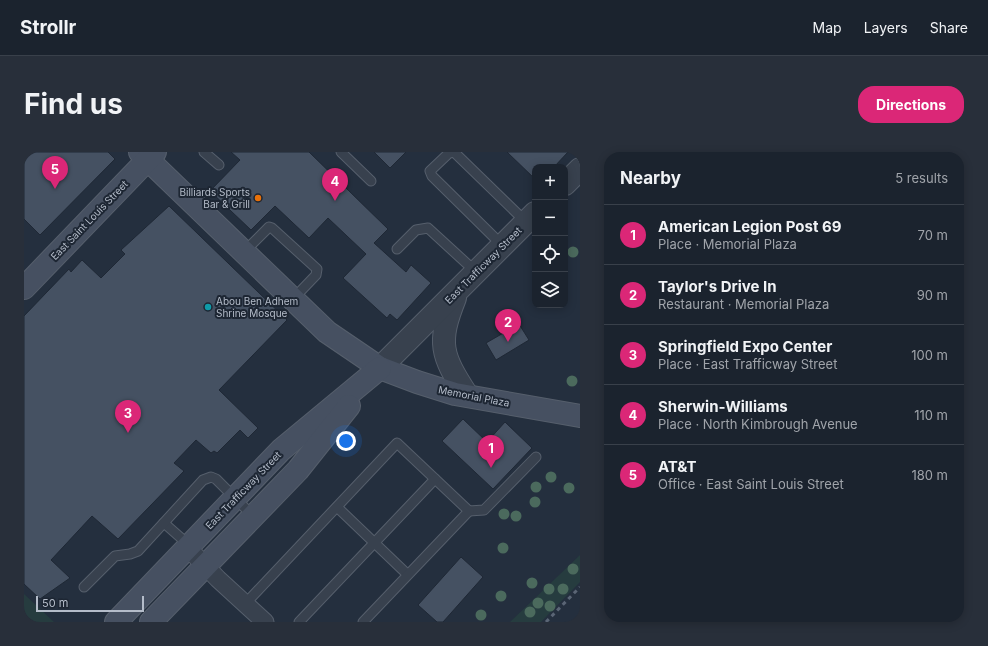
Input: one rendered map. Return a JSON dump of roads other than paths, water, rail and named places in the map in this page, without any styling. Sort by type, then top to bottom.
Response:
[{"type":"main road","name":"Memorial Plaza","points":[[148,154],[244,252],[327,332],[380,368],[436,389],[580,416]]},
{"type":"main road","name":"East Saint Louis Street","points":[[26,281],[148,154]]},
{"type":"main road","name":"East Trafficway Street","points":[[116,622],[281,450],[380,368]]},
{"type":"main road","name":"East Trafficway Street","points":[[151,622],[298,470],[380,368]]},
{"type":"street","points":[[568,181],[580,169]]},
{"type":"street","name":"East Trafficway Street","points":[[380,368],[531,218]]},
{"type":"street","points":[[459,289],[445,323],[443,344],[449,367],[467,395]]},
{"type":"street","points":[[187,547],[204,566],[264,622]]},
{"type":"lane","points":[[204,152],[219,165]]},
{"type":"lane","points":[[341,152],[371,181]]},
{"type":"lane","points":[[503,246],[432,176],[430,171],[449,153],[454,152],[531,218]]},
{"type":"lane","points":[[244,252],[269,228],[272,228],[316,269],[316,275],[293,300]]},
{"type":"lane","points":[[397,249],[416,230],[428,228],[476,272]]},
{"type":"lane","points":[[245,604],[398,443],[469,511]]},
{"type":"lane","points":[[363,622],[407,574],[469,511],[484,510],[536,457]]},
{"type":"lane","points":[[84,587],[115,556],[130,554],[138,551],[203,480],[211,477],[216,479],[253,516]]},
{"type":"lane","points":[[299,622],[435,479]]},
{"type":"lane","points":[[337,507],[407,574]]},
{"type":"lane","points":[[164,523],[181,538],[187,547]]},
{"type":"railway","points":[[546,622],[580,587]]},
{"type":"place","name":"AT&T","points":[[55,189]]},
{"type":"place","name":"Billiards Sports Bar & Grill","points":[[258,198]]},
{"type":"place","name":"Sherwin-Williams","points":[[335,201]]},
{"type":"place","name":"Abou Ben Adhem Shrine Mosque","points":[[208,307]]},
{"type":"place","name":"Taylor's Drive In","points":[[508,342]]},
{"type":"place","name":"Springfield Expo Center","points":[[128,433]]},
{"type":"place","name":"American Legion Post 69","points":[[491,468]]}]
